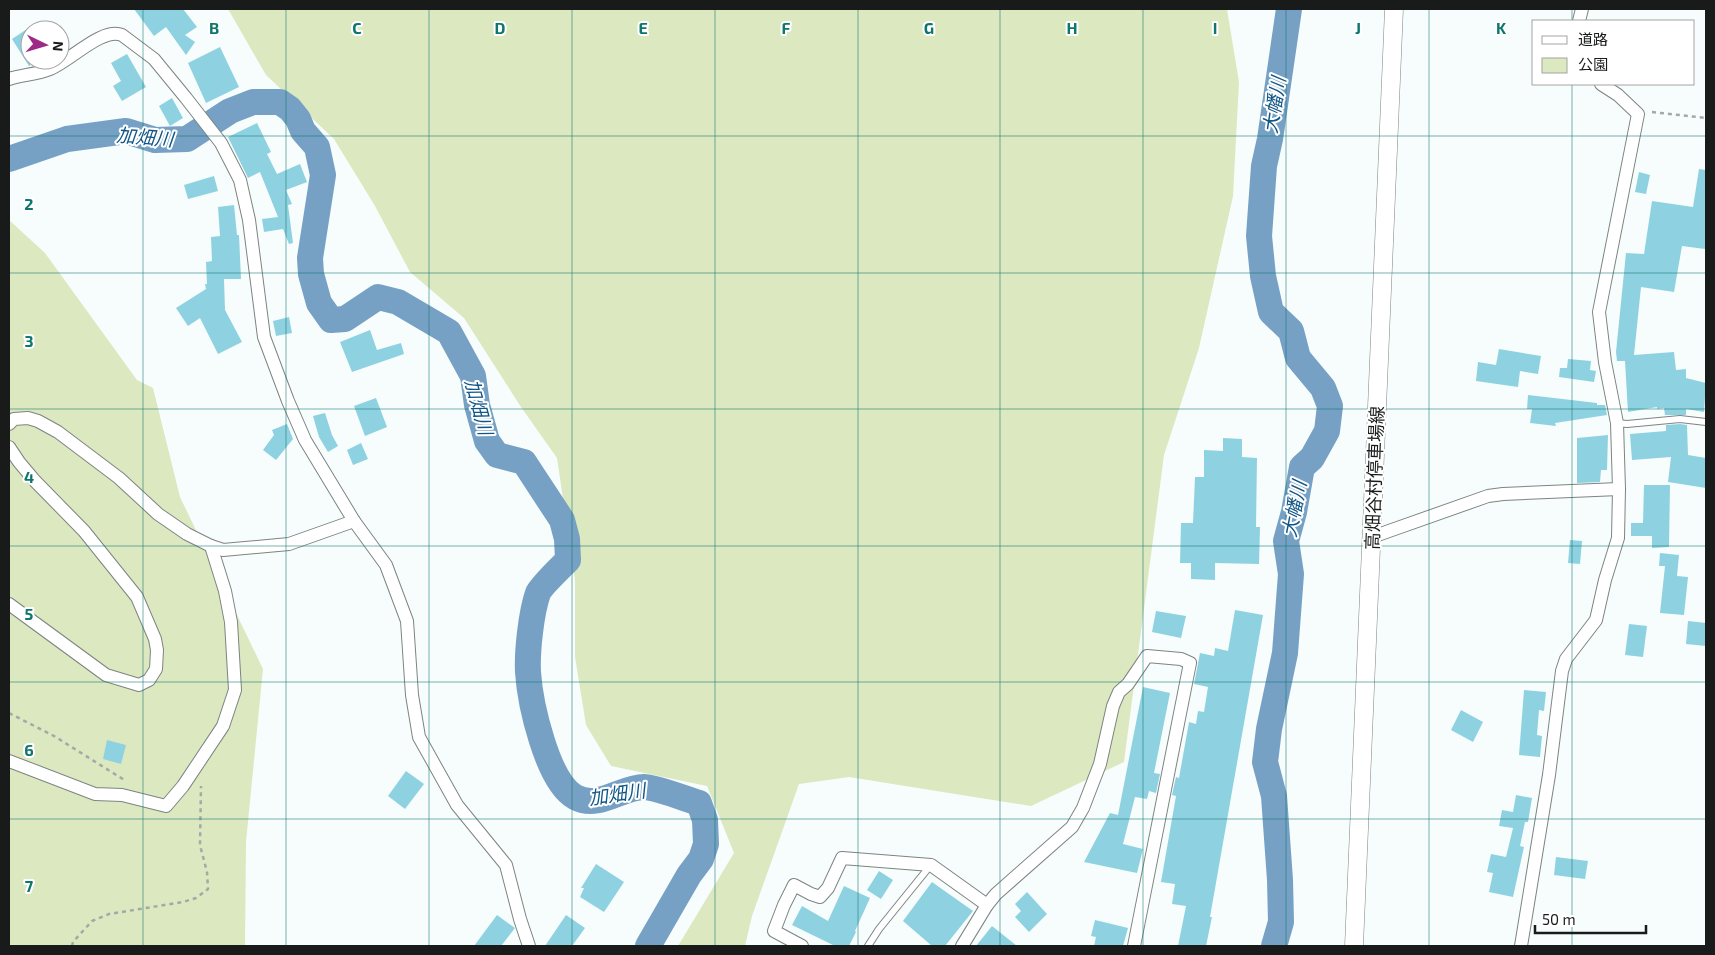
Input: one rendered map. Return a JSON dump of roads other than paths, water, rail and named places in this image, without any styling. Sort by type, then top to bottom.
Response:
[{"type":"main road","name":"高畑谷村停車場線","points":[[1354,946],[1394,9]]},
{"type":"street","points":[[9,79],[50,69],[107,34],[118,33],[154,59],[221,143],[240,180],[249,220],[264,337],[305,440],[354,521],[386,565],[407,621],[412,695],[419,737],[457,805],[506,865],[520,920],[529,946]]},
{"type":"street","points":[[1521,946],[1549,775],[1562,672],[1566,659],[1596,620],[1605,580],[1618,538],[1617,423],[1605,362],[1599,312],[1638,114],[1618,95],[1603,85]]},
{"type":"street","points":[[9,424],[14,419],[28,418],[38,421],[58,432],[119,478],[158,514],[187,534],[223,550],[288,544],[354,521]]},
{"type":"street","points":[[9,446],[19,462],[84,531],[137,597],[156,639],[156,669],[149,680],[139,685],[106,675],[9,604]]},
{"type":"street","points":[[1372,536],[1488,496],[1619,489]]},
{"type":"street","points":[[9,761],[95,794],[122,795],[166,806],[183,786],[223,726],[234,690],[231,622],[225,591],[211,546]]},
{"type":"street","points":[[962,946],[987,905],[996,894],[1072,826],[1084,808],[1100,764],[1119,692],[1128,684],[1147,656],[1181,659],[1190,663],[1134,946]]},
{"type":"street","points":[[802,946],[774,931],[784,905],[794,885],[820,897],[828,888],[842,858],[931,865],[987,905]]},
{"type":"lane","points":[[1617,423],[1627,424],[1680,419],[1706,422]]},
{"type":"lane","points":[[868,946],[879,929],[931,865]]},
{"type":"waterway","name":"大幡川","points":[[1274,946],[1281,922],[1280,880],[1274,796],[1265,762],[1269,729],[1285,653],[1291,574],[1286,541],[1294,512],[1302,467],[1312,458],[1327,431],[1330,406],[1323,388],[1298,358],[1291,331],[1271,312],[1263,276],[1259,236],[1264,166],[1270,139],[1289,9]]},
{"type":"waterway","name":"加畑川","points":[[9,159],[67,139],[126,131],[155,140],[187,139],[230,111],[253,102],[280,102],[290,109],[298,119],[303,131],[317,147],[323,175],[310,258],[311,274],[319,303],[331,320],[345,319],[378,297],[398,302],[449,332],[473,376],[477,405],[487,441],[497,455],[524,462],[562,520],[567,539],[568,560],[538,593],[531,622],[528,664],[529,686],[536,721],[548,759],[556,775],[565,788],[575,797],[584,800],[601,800],[627,790],[644,787],[699,803],[705,820],[706,844],[701,859],[689,875],[648,946]]}]
